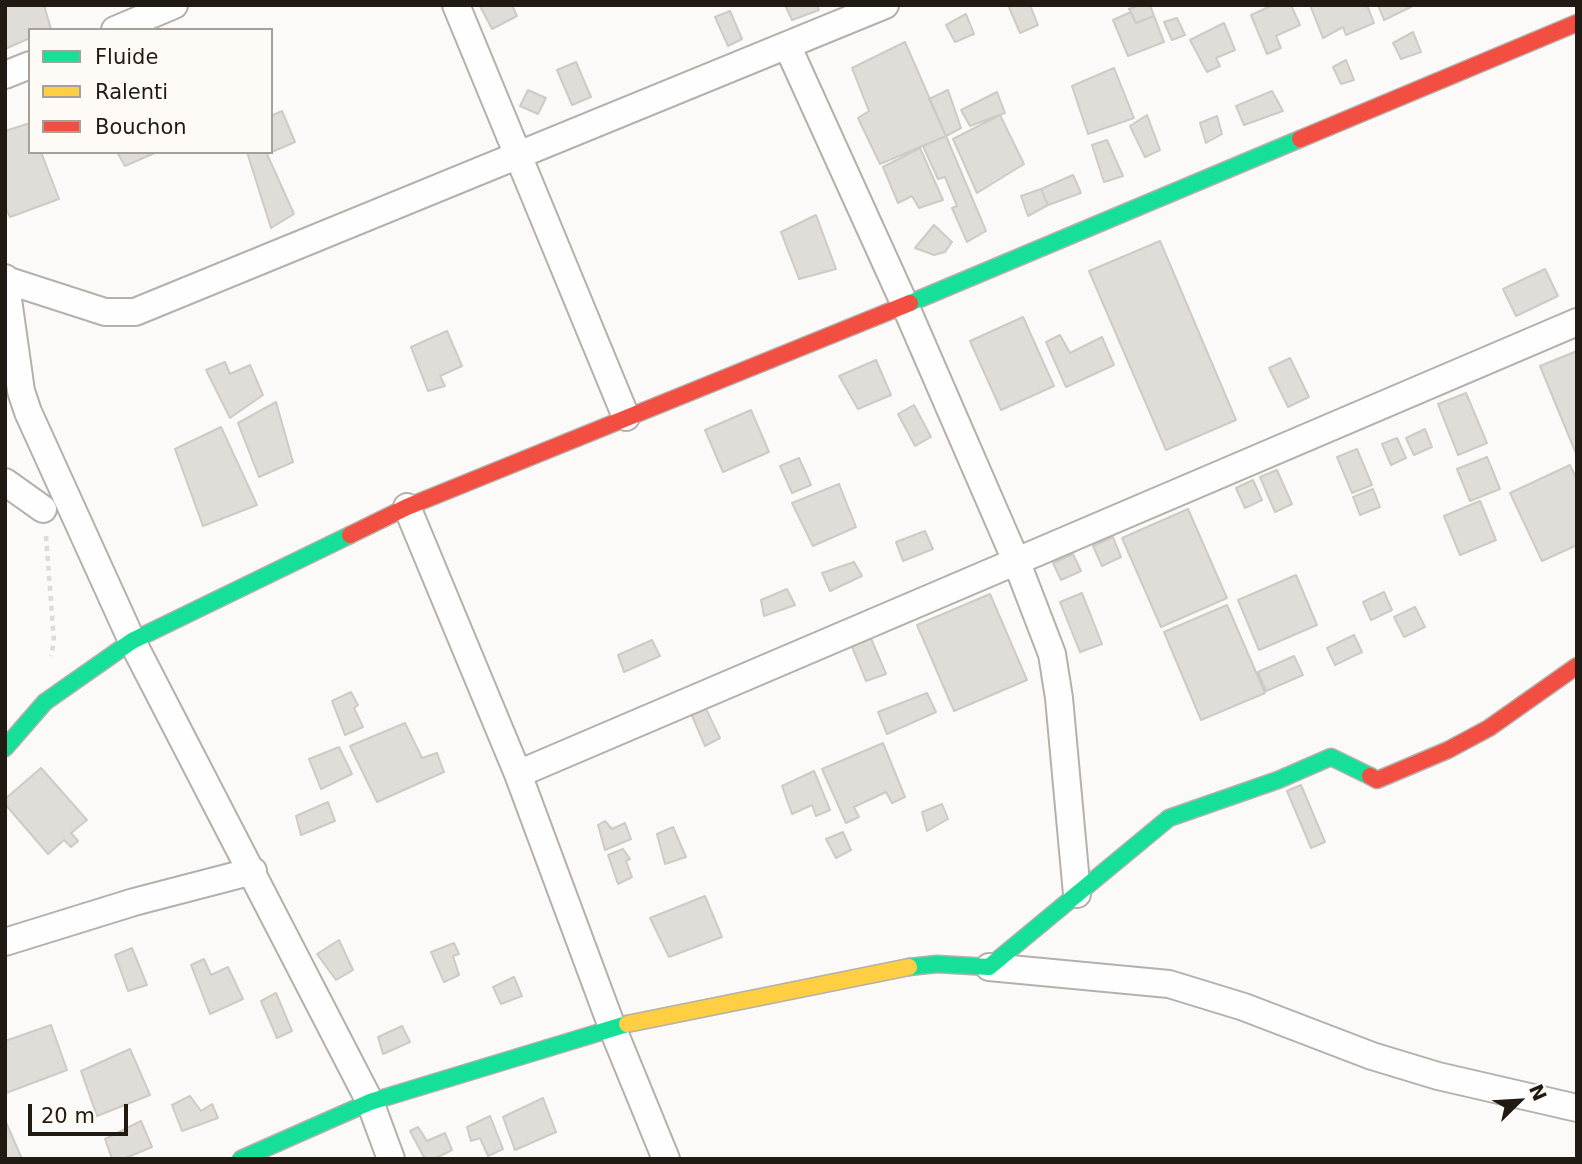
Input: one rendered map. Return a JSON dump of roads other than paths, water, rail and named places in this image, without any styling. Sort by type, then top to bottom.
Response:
[{"type":"street","points":[[120,28],[174,5]]},
{"type":"street","points":[[456,5],[626,417]]},
{"type":"street","points":[[391,1159],[370,1102],[132,641],[28,412],[19,381],[6,279],[105,312],[135,312],[885,5]]},
{"type":"street","points":[[5,748],[45,702],[132,641],[407,508],[905,305],[1577,23]]},
{"type":"street","points":[[787,45],[905,305],[1017,564],[1052,654],[1057,678],[1077,894]]},
{"type":"street","points":[[5,75],[28,66]]},
{"type":"street","points":[[518,774],[1017,564],[1577,323]]},
{"type":"street","points":[[5,482],[43,509]]},
{"type":"street","points":[[407,508],[518,774],[612,1027],[666,1159]]},
{"type":"street","points":[[989,967],[1169,818],[1278,780],[1331,757],[1377,780],[1448,750],[1489,728],[1577,666]]},
{"type":"street","points":[[5,942],[253,871]]},
{"type":"street","points":[[241,1159],[370,1102],[612,1027],[887,970],[937,964],[1169,984],[1244,1007],[1372,1055],[1438,1076],[1577,1108]]}]
